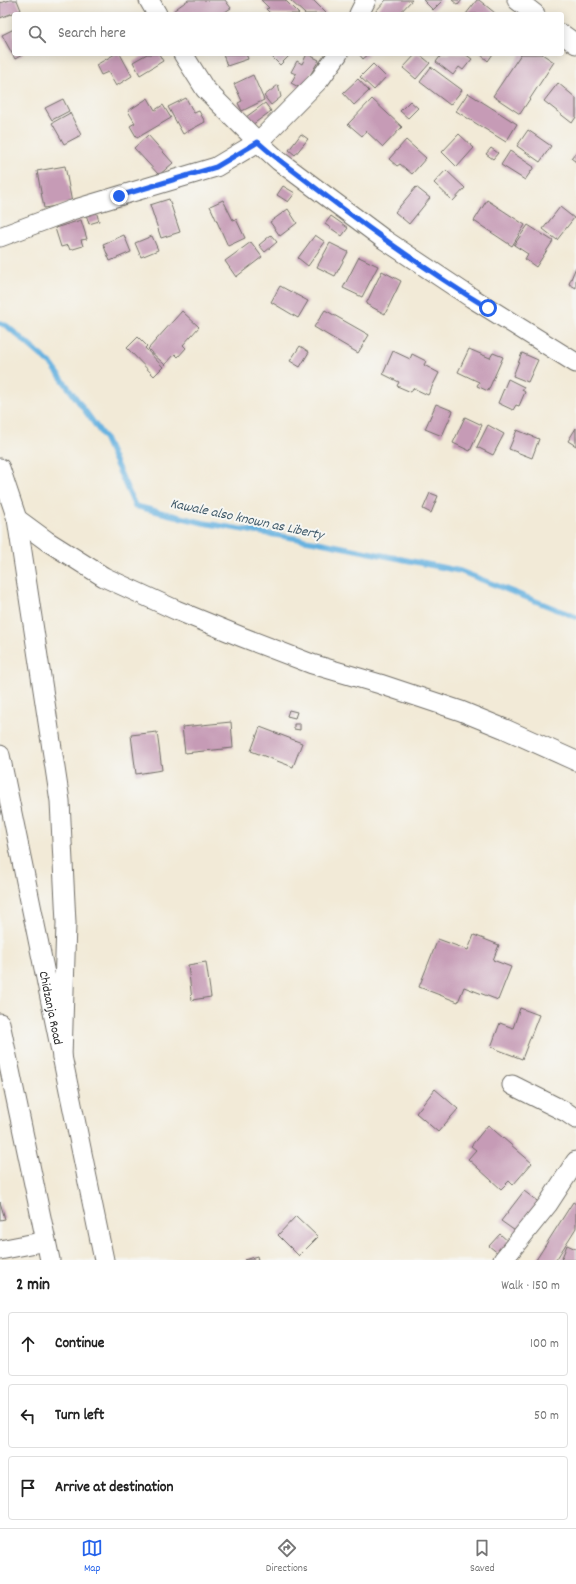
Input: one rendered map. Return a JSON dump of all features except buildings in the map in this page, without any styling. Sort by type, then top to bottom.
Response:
[{"type":"street","points":[[149,0],[156,12]]},
{"type":"street","points":[[360,12],[366,0]]},
{"type":"street","points":[[517,0],[532,12]]},
{"type":"street","points":[[564,35],[576,44]]},
{"type":"street","points":[[184,56],[205,89],[278,161],[385,240],[472,298],[576,363]]},
{"type":"street","points":[[0,237],[72,210],[216,167],[258,142],[320,79],[337,56]]},
{"type":"street","points":[[0,468],[17,519],[60,801],[66,923],[62,1058]]},
{"type":"street","points":[[17,519],[47,541],[104,577],[176,610],[312,664],[380,684],[461,711],[576,761]]},
{"type":"street","name":"Chidzanja Road","points":[[0,755],[104,1260]]},
{"type":"street","points":[[0,1023],[50,1260]]},
{"type":"street","points":[[512,1084],[566,1112],[576,1119]]},
{"type":"street","points":[[503,1260],[528,1230],[576,1162]]},
{"type":"street","points":[[0,1250],[46,1241]]},
{"type":"waterway","name":"Kawale also known as Liberty","points":[[0,323],[7,326],[52,365],[104,437],[135,506],[204,523],[317,542],[460,571],[576,617]]},
{"type":"route","points":[[119,196],[216,167],[258,142],[278,161],[385,240],[488,308]]}]
